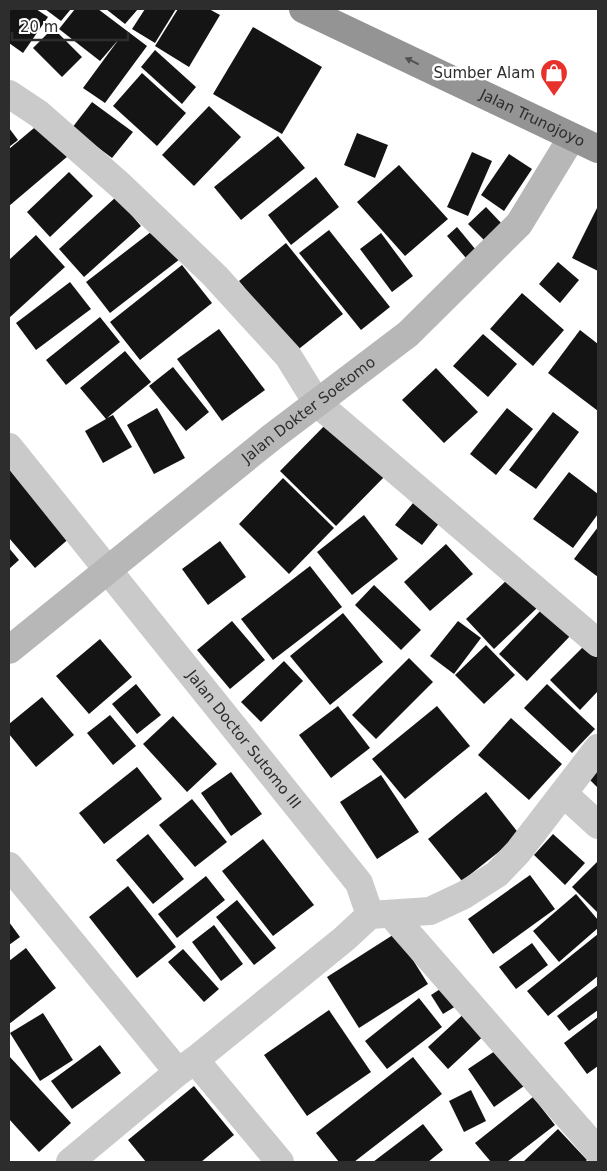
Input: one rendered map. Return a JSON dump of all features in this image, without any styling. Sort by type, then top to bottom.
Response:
[{"type":"highway","name":"Jalan Trunojoyo","points":[[303,9],[598,149]]},
{"type":"street","points":[[9,94],[39,114],[121,186],[215,276],[288,356],[317,403],[598,643]]},
{"type":"street","name":"Jalan Dokter Soetomo","points":[[9,650],[272,437],[408,334],[519,224],[572,137]]},
{"type":"street","name":"Jalan Doctor Sutomo III","points":[[9,448],[359,883],[380,914]]},
{"type":"street","points":[[70,1162],[344,939],[380,914],[430,911],[464,895],[497,874],[518,852],[598,748]]},
{"type":"street","points":[[564,794],[598,825]]},
{"type":"street","points":[[9,866],[187,1066],[280,1162]]},
{"type":"street","points":[[380,914],[598,1151]]},
{"type":"building","points":[[11,9],[36,9],[48,17],[23,53],[9,43],[9,12]]},
{"type":"building","points":[[45,9],[71,9],[61,21]]},
{"type":"building","points":[[75,9],[98,9],[147,46],[105,103],[83,88],[119,39],[100,61],[59,29]]},
{"type":"building","points":[[106,9],[138,9],[125,24]]},
{"type":"building","points":[[145,9],[176,9],[155,43],[132,29]]},
{"type":"building","points":[[178,9],[209,9],[220,15],[189,67],[155,46]]},
{"type":"building","points":[[253,27],[322,67],[282,134],[213,94]]},
{"type":"building","points":[[53,28],[82,57],[62,77],[33,48]]},
{"type":"building","points":[[155,50],[196,87],[182,104],[141,67]]},
{"type":"building","points":[[142,73],[186,113],[157,146],[113,106]]},
{"type":"building","points":[[92,102],[133,132],[112,158],[72,128]]},
{"type":"building","points":[[209,106],[241,137],[194,186],[162,155]]},
{"type":"building","points":[[40,123],[68,156],[9,206],[9,149]]},
{"type":"building","points":[[9,128],[18,140],[9,147]]},
{"type":"building","points":[[357,133],[388,145],[375,178],[344,165]]},
{"type":"building","points":[[278,136],[305,168],[241,220],[214,187]]},
{"type":"building","points":[[472,152],[492,161],[468,216],[447,207]]},
{"type":"building","points":[[509,154],[532,169],[504,211],[481,195]]},
{"type":"building","points":[[399,165],[448,219],[405,256],[357,202]]},
{"type":"building","points":[[69,172],[93,196],[50,237],[27,212]]},
{"type":"building","points":[[316,177],[339,207],[291,245],[268,215]]},
{"type":"building","points":[[116,197],[141,226],[84,277],[59,249]]},
{"type":"building","points":[[598,206],[598,271],[572,258]]},
{"type":"building","points":[[486,207],[503,225],[486,242],[468,224]]},
{"type":"building","points":[[457,227],[476,250],[466,258],[447,236]]},
{"type":"building","points":[[156,228],[180,259],[110,313],[86,282]]},
{"type":"building","points":[[329,230],[390,307],[361,330],[299,253]]},
{"type":"building","points":[[381,233],[413,276],[392,292],[360,249]]},
{"type":"building","points":[[36,235],[65,267],[9,318],[9,260]]},
{"type":"building","points":[[286,243],[343,314],[295,352],[239,281]]},
{"type":"building","points":[[558,262],[579,280],[560,303],[539,284]]},
{"type":"building","points":[[182,265],[212,303],[140,360],[110,322]]},
{"type":"building","points":[[70,282],[91,309],[36,350],[16,323]]},
{"type":"building","points":[[522,293],[564,330],[533,366],[490,329]]},
{"type":"building","points":[[100,317],[120,342],[66,385],[46,360]]},
{"type":"building","points":[[219,329],[265,390],[222,421],[177,359]]},
{"type":"building","points":[[580,330],[598,344],[598,411],[548,373]]},
{"type":"building","points":[[483,334],[517,364],[488,397],[453,366]]},
{"type":"building","points":[[125,351],[151,382],[107,418],[113,415],[132,447],[103,463],[85,431],[106,419],[80,388]]},
{"type":"building","points":[[173,367],[209,412],[186,431],[149,386]]},
{"type":"building","points":[[436,368],[478,412],[444,443],[402,400]]},
{"type":"building","points":[[157,408],[185,458],[154,474],[127,425]]},
{"type":"building","points":[[507,408],[533,429],[496,475],[470,454]]},
{"type":"building","points":[[553,412],[579,432],[536,489],[509,470]]},
{"type":"building","points":[[332,418],[388,473],[336,526],[280,471]]},
{"type":"building","points":[[9,463],[72,536],[35,568],[9,538]]},
{"type":"building","points":[[569,472],[598,494],[598,514],[573,548],[533,519]]},
{"type":"building","points":[[283,478],[334,528],[289,574],[239,524]]},
{"type":"building","points":[[418,497],[444,517],[422,545],[395,525]]},
{"type":"building","points":[[364,515],[398,559],[352,595],[317,552]]},
{"type":"building","points":[[598,527],[598,577],[574,559]]},
{"type":"building","points":[[220,541],[246,577],[208,605],[182,569]]},
{"type":"building","points":[[446,544],[473,574],[430,611],[404,582]]},
{"type":"building","points":[[9,548],[19,560],[9,569]]},
{"type":"building","points":[[310,566],[342,607],[273,660],[241,619]]},
{"type":"building","points":[[510,577],[538,607],[494,649],[466,619]]},
{"type":"building","points":[[374,585],[421,630],[401,650],[355,605]]},
{"type":"building","points":[[545,606],[573,633],[527,681],[499,654]]},
{"type":"building","points":[[343,613],[383,662],[330,705],[290,656]]},
{"type":"building","points":[[232,621],[265,660],[230,689],[197,650]]},
{"type":"building","points":[[458,621],[481,638],[454,674],[430,656]]},
{"type":"building","points":[[100,639],[132,677],[89,714],[56,676]]},
{"type":"building","points":[[588,642],[598,652],[598,691],[580,710],[550,680]]},
{"type":"building","points":[[486,645],[515,675],[484,704],[455,675]]},
{"type":"building","points":[[409,658],[433,682],[376,739],[352,715]]},
{"type":"building","points":[[284,661],[303,681],[261,722],[241,702]]},
{"type":"building","points":[[136,684],[161,715],[137,734],[112,704]]},
{"type":"building","points":[[547,684],[595,729],[572,753],[524,708]]},
{"type":"building","points":[[42,697],[74,735],[36,767],[9,734],[9,724]]},
{"type":"building","points":[[338,706],[370,748],[331,778],[299,735]]},
{"type":"building","points":[[437,706],[470,746],[405,799],[372,759]]},
{"type":"building","points":[[110,715],[136,746],[113,765],[87,733]]},
{"type":"building","points":[[173,716],[217,764],[187,792],[143,744]]},
{"type":"building","points":[[511,718],[562,764],[529,800],[478,755]]},
{"type":"building","points":[[598,760],[598,788],[584,774]]},
{"type":"building","points":[[137,767],[162,799],[104,844],[79,813]]},
{"type":"building","points":[[231,772],[262,814],[231,836],[201,793]]},
{"type":"building","points":[[381,775],[419,832],[377,859],[340,802]]},
{"type":"building","points":[[486,792],[520,835],[462,881],[428,839]]},
{"type":"building","points":[[192,799],[227,842],[195,867],[159,825]]},
{"type":"building","points":[[148,834],[184,879],[153,904],[116,860]]},
{"type":"building","points":[[553,834],[585,863],[565,885],[534,855]]},
{"type":"building","points":[[263,839],[314,905],[273,936],[222,871]]},
{"type":"building","points":[[598,861],[598,913],[572,887]]},
{"type":"building","points":[[530,875],[555,909],[493,954],[468,919]]},
{"type":"building","points":[[206,876],[225,900],[177,938],[158,914]]},
{"type":"building","points":[[128,886],[176,947],[137,978],[89,917]]},
{"type":"building","points":[[576,894],[598,920],[598,928],[559,962],[533,931]]},
{"type":"building","points":[[237,900],[276,948],[254,965],[216,917]]},
{"type":"building","points":[[9,922],[20,937],[9,945]]},
{"type":"building","points":[[214,925],[243,964],[221,981],[192,942]]},
{"type":"building","points":[[396,933],[428,984],[359,1028],[327,977]]},
{"type":"building","points":[[598,934],[598,976],[548,1016],[527,991]]},
{"type":"building","points":[[532,943],[548,965],[516,989],[499,967]]},
{"type":"building","points":[[26,948],[56,988],[9,1024],[9,961]]},
{"type":"building","points":[[183,949],[219,989],[204,1002],[168,962]]},
{"type":"building","points":[[448,984],[461,1003],[443,1014],[431,995]]},
{"type":"building","points":[[598,985],[598,1010],[569,1031],[557,1016]]},
{"type":"building","points":[[419,998],[442,1027],[387,1069],[365,1041]]},
{"type":"building","points":[[469,1009],[489,1031],[448,1069],[428,1047]]},
{"type":"building","points":[[329,1010],[371,1072],[307,1116],[264,1055]]},
{"type":"building","points":[[43,1013],[73,1060],[40,1081],[10,1033]]},
{"type":"building","points":[[598,1017],[598,1066],[587,1074],[564,1043]]},
{"type":"building","points":[[100,1045],[121,1073],[72,1109],[51,1081]]},
{"type":"building","points":[[501,1047],[527,1084],[494,1107],[468,1069]]},
{"type":"building","points":[[9,1056],[71,1123],[39,1152],[9,1119]]},
{"type":"building","points":[[413,1057],[442,1094],[354,1162],[339,1162],[316,1133]]},
{"type":"building","points":[[194,1086],[234,1135],[201,1162],[146,1162],[128,1140]]},
{"type":"building","points":[[471,1090],[486,1121],[464,1132],[449,1101]]},
{"type":"building","points":[[533,1097],[555,1125],[507,1162],[491,1162],[475,1143]]},
{"type":"building","points":[[423,1124],[443,1150],[428,1162],[373,1162]]},
{"type":"building","points":[[558,1129],[587,1160],[585,1162],[523,1162]]},
{"type":"place","name":"Sumber Alam","points":[[554,97]]}]
